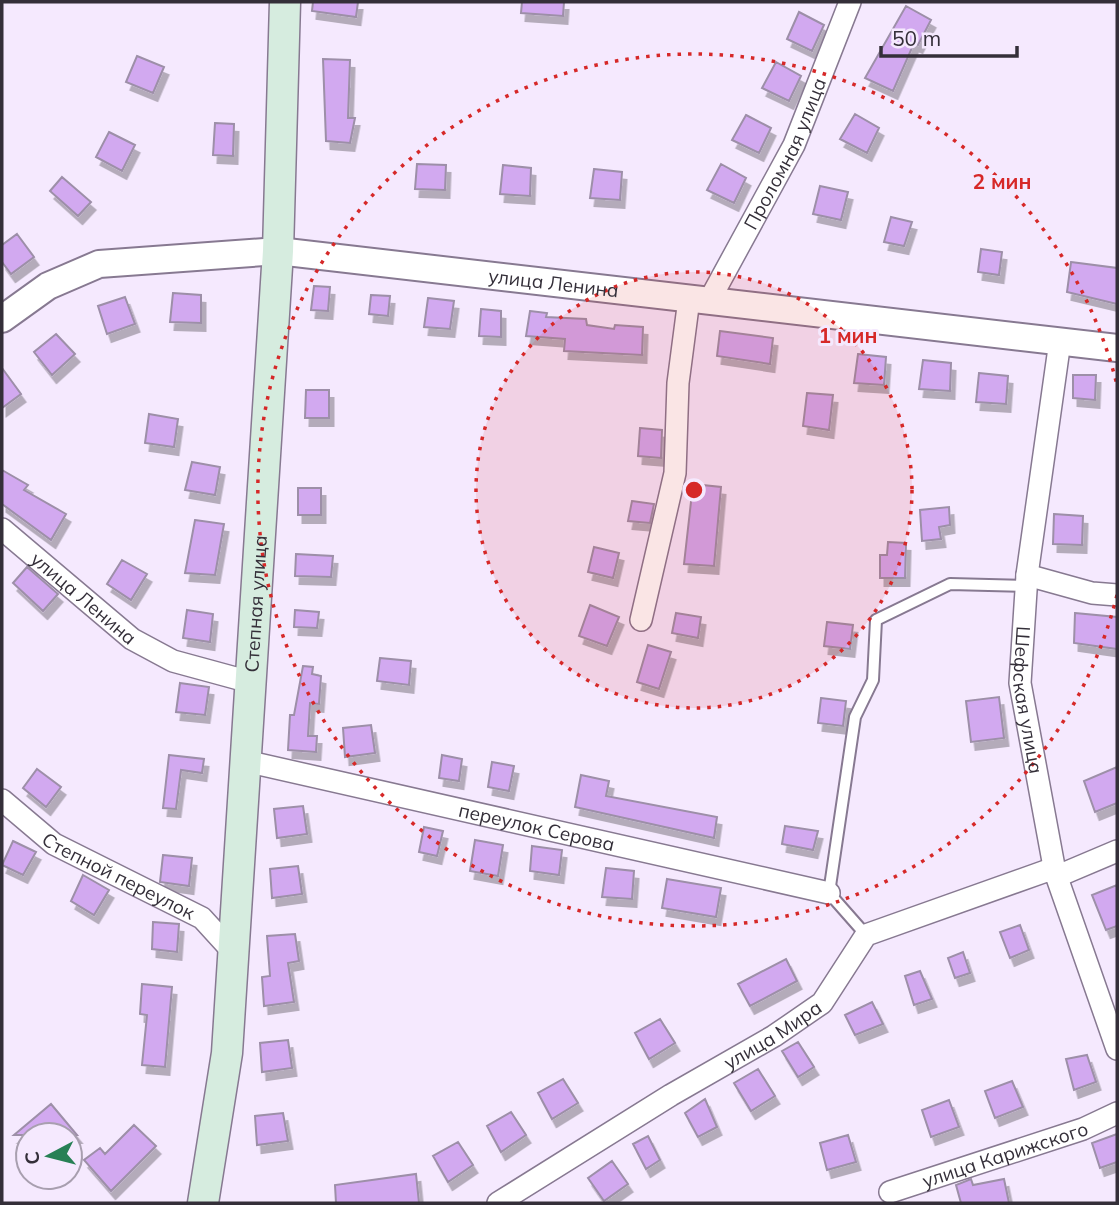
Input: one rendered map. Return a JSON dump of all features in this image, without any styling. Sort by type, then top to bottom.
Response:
[{"type":"main road","name":"Степная улица","points":[[203,1203],[226,1053],[233,951],[278,251],[285,2]]},
{"type":"street","name":"Проломная улица","points":[[641,620],[675,473],[678,383],[699,300],[794,145],[850,2]]},
{"type":"street","name":"улица Ленина","points":[[2,319],[48,286],[99,264],[278,251],[1117,348]]},
{"type":"street","name":"Шефская улица","points":[[1060,341],[1026,581],[1020,683],[1055,872],[1117,1049]]},
{"type":"street","name":"улица Ленина","points":[[2,529],[132,639],[173,661],[250,682]]},
{"type":"street","points":[[1026,581],[1117,595]]},
{"type":"street","name":"переулок Серова","points":[[245,761],[829,893]]},
{"type":"street","name":"Степной переулок","points":[[2,800],[54,845],[202,918],[233,951]]},
{"type":"street","points":[[866,934],[1046,871],[1065,873],[1117,851]]},
{"type":"street","name":"улица Мира","points":[[498,1203],[671,1095],[774,1036],[822,1003],[866,934]]},
{"type":"street","name":"улица Карижского","points":[[890,1192],[1083,1129],[1117,1113]]},
{"type":"lane","points":[[866,934],[829,893],[855,717],[873,680],[876,620],[950,583],[1026,581]]},
{"type":"building","points":[[313,2],[358,2],[356,17],[312,11]]},
{"type":"building","points":[[522,2],[564,2],[563,16],[521,13]]},
{"type":"building","points":[[906,6],[931,20],[918,45],[914,43],[893,91],[865,78]]},
{"type":"building","points":[[799,12],[824,25],[812,51],[787,39]]},
{"type":"building","points":[[137,56],[164,67],[153,93],[126,82]]},
{"type":"building","points":[[323,59],[350,60],[348,118],[355,118],[350,143],[326,141]]},
{"type":"building","points":[[776,62],[801,76],[789,101],[762,88]]},
{"type":"building","points":[[855,114],[879,128],[867,153],[840,139]]},
{"type":"building","points":[[746,115],[771,128],[759,153],[732,140]]},
{"type":"building","points":[[215,123],[234,124],[233,156],[213,155]]},
{"type":"building","points":[[109,132],[135,145],[122,171],[96,157]]},
{"type":"building","points":[[417,164],[446,165],[445,190],[415,189]]},
{"type":"building","points":[[721,164],[746,178],[734,203],[707,190]]},
{"type":"building","points":[[503,165],[531,168],[530,196],[500,194]]},
{"type":"building","points":[[594,169],[622,172],[620,200],[590,198]]},
{"type":"building","points":[[62,177],[91,202],[78,216],[50,191]]},
{"type":"building","points":[[820,186],[848,192],[841,220],[813,214]]},
{"type":"building","points":[[891,217],[912,222],[904,246],[884,242]]},
{"type":"building","points":[[17,234],[34,257],[11,274],[2,262],[2,245]]},
{"type":"building","points":[[981,249],[1002,252],[999,275],[978,272]]},
{"type":"building","points":[[1071,262],[1117,268],[1117,304],[1067,292]]},
{"type":"building","points":[[314,286],[330,287],[328,311],[311,310]]},
{"type":"building","points":[[173,293],[201,295],[201,323],[170,322]]},
{"type":"building","points":[[371,295],[390,296],[388,316],[369,314]]},
{"type":"building","points":[[125,297],[135,324],[107,334],[98,306]]},
{"type":"building","points":[[428,298],[454,301],[450,329],[424,327]]},
{"type":"building","points":[[481,309],[501,311],[501,337],[479,336]]},
{"type":"building","points":[[530,311],[547,313],[546,317],[586,319],[587,325],[614,329],[615,325],[643,327],[642,355],[564,351],[565,339],[526,336]]},
{"type":"building","points":[[720,331],[773,338],[770,364],[717,356]]},
{"type":"building","points":[[56,334],[75,354],[52,375],[34,352]]},
{"type":"building","points":[[858,354],[886,357],[884,385],[854,383]]},
{"type":"building","points":[[923,360],[951,363],[950,391],[919,389]]},
{"type":"building","points":[[2,368],[21,394],[2,408]]},
{"type":"building","points":[[979,373],[1008,376],[1006,404],[976,402]]},
{"type":"building","points":[[1073,375],[1096,375],[1095,400],[1073,398]]},
{"type":"building","points":[[306,390],[329,390],[329,418],[305,418]]},
{"type":"building","points":[[807,393],[833,395],[829,430],[803,426]]},
{"type":"building","points":[[149,414],[178,419],[174,447],[145,443]]},
{"type":"building","points":[[640,428],[662,430],[661,458],[638,456]]},
{"type":"building","points":[[192,462],[220,467],[215,495],[185,490]]},
{"type":"building","points":[[2,470],[28,485],[24,490],[66,514],[51,540],[2,504]]},
{"type":"building","points":[[693,484],[721,487],[714,566],[684,564]]},
{"type":"building","points":[[298,488],[321,488],[321,515],[298,515]]},
{"type":"building","points":[[632,501],[654,504],[650,523],[628,521]]},
{"type":"building","points":[[949,507],[950,525],[939,527],[941,539],[922,541],[920,510]]},
{"type":"building","points":[[1054,514],[1083,516],[1082,545],[1053,544]]},
{"type":"building","points":[[195,520],[224,524],[215,575],[185,573]]},
{"type":"building","points":[[888,542],[906,543],[905,578],[880,578],[880,555],[887,555]]},
{"type":"building","points":[[594,547],[619,553],[613,578],[588,572]]},
{"type":"building","points":[[296,554],[333,556],[331,577],[295,576]]},
{"type":"building","points":[[122,560],[147,574],[131,600],[107,584]]},
{"type":"building","points":[[27,567],[58,594],[43,611],[13,583]]},
{"type":"building","points":[[590,605],[619,617],[607,646],[579,636]]},
{"type":"building","points":[[187,610],[213,614],[210,642],[183,638]]},
{"type":"building","points":[[295,610],[319,612],[317,628],[294,627]]},
{"type":"building","points":[[676,613],[701,617],[698,638],[672,633]]},
{"type":"building","points":[[1075,613],[1117,617],[1117,649],[1074,643]]},
{"type":"building","points":[[827,622],[853,625],[850,649],[824,646]]},
{"type":"building","points":[[648,645],[671,652],[659,689],[637,682]]},
{"type":"building","points":[[380,658],[411,661],[409,685],[377,681]]},
{"type":"building","points":[[303,666],[313,667],[312,674],[321,676],[319,704],[310,703],[308,736],[317,736],[316,752],[288,750],[290,715],[294,715]]},
{"type":"building","points":[[180,683],[209,687],[205,715],[176,712]]},
{"type":"building","points":[[999,697],[1004,738],[971,742],[966,701]]},
{"type":"building","points":[[821,698],[846,701],[843,726],[818,723]]},
{"type":"building","points":[[371,725],[375,753],[345,757],[343,728]]},
{"type":"building","points":[[169,755],[204,759],[202,773],[181,770],[176,809],[163,808]]},
{"type":"building","points":[[442,755],[462,759],[459,781],[439,778]]},
{"type":"building","points":[[492,762],[514,766],[509,791],[488,787]]},
{"type":"building","points":[[1117,767],[1117,803],[1095,812],[1084,781]]},
{"type":"building","points":[[37,769],[61,787],[46,807],[23,788]]},
{"type":"building","points":[[581,775],[609,781],[606,796],[717,817],[714,838],[575,807]]},
{"type":"building","points":[[303,806],[307,834],[277,838],[274,809]]},
{"type":"building","points":[[785,826],[818,831],[813,850],[782,844]]},
{"type":"building","points":[[424,827],[443,831],[437,856],[419,852]]},
{"type":"building","points":[[475,840],[503,845],[498,876],[470,871]]},
{"type":"building","points":[[13,841],[36,852],[23,875],[2,865]]},
{"type":"building","points":[[532,846],[562,850],[559,875],[530,871]]},
{"type":"building","points":[[163,855],[192,858],[189,886],[160,882]]},
{"type":"building","points":[[298,866],[302,894],[272,898],[270,869]]},
{"type":"building","points":[[606,868],[634,871],[632,899],[602,897]]},
{"type":"building","points":[[83,875],[109,890],[94,915],[71,901]]},
{"type":"building","points":[[667,879],[721,888],[716,917],[662,908]]},
{"type":"building","points":[[1117,885],[1117,926],[1106,930],[1092,895]]},
{"type":"building","points":[[153,922],[179,924],[177,952],[152,949]]},
{"type":"building","points":[[1020,925],[1029,950],[1010,958],[1000,932]]},
{"type":"building","points":[[295,934],[299,961],[288,963],[294,1002],[264,1006],[262,977],[270,976],[267,936]]},
{"type":"building","points":[[963,952],[970,973],[955,978],[948,958]]},
{"type":"building","points":[[786,959],[797,981],[750,1006],[738,984]]},
{"type":"building","points":[[920,971],[932,999],[914,1005],[905,976]]},
{"type":"building","points":[[142,984],[172,987],[165,1067],[142,1065],[147,1015],[140,1014]]},
{"type":"building","points":[[872,1002],[883,1024],[855,1035],[845,1015]]},
{"type":"building","points":[[660,1019],[675,1043],[649,1059],[635,1033]]},
{"type":"building","points":[[288,1040],[292,1068],[262,1072],[260,1043]]},
{"type":"building","points":[[798,1042],[814,1067],[798,1077],[782,1051]]},
{"type":"building","points":[[1087,1055],[1096,1082],[1074,1090],[1066,1059]]},
{"type":"building","points":[[758,1069],[775,1096],[751,1111],[734,1083]]},
{"type":"building","points":[[563,1079],[578,1103],[552,1119],[538,1093]]},
{"type":"building","points":[[1012,1081],[1023,1107],[995,1118],[985,1091]]},
{"type":"building","points":[[705,1099],[717,1127],[698,1137],[685,1113]]},
{"type":"building","points":[[949,1100],[959,1127],[931,1137],[922,1110]]},
{"type":"building","points":[[51,1104],[65,1121],[31,1121]]},
{"type":"building","points":[[511,1112],[526,1135],[501,1152],[487,1126]]},
{"type":"building","points":[[283,1113],[288,1141],[257,1145],[255,1116]]},
{"type":"building","points":[[134,1125],[156,1146],[111,1191],[84,1160],[100,1148],[105,1154]]},
{"type":"building","points":[[1117,1134],[1117,1162],[1100,1168],[1092,1143]]},
{"type":"building","points":[[848,1135],[856,1162],[827,1170],[820,1143]]},
{"type":"building","points":[[648,1136],[660,1160],[646,1169],[633,1144]]},
{"type":"building","points":[[458,1142],[473,1165],[448,1182],[433,1156]]},
{"type":"building","points":[[612,1161],[628,1184],[604,1201],[588,1178]]},
{"type":"building","points":[[416,1174],[419,1203],[336,1203],[335,1185]]},
{"type":"building","points":[[971,1179],[973,1185],[1004,1179],[1009,1203],[961,1203],[956,1185]]}]
